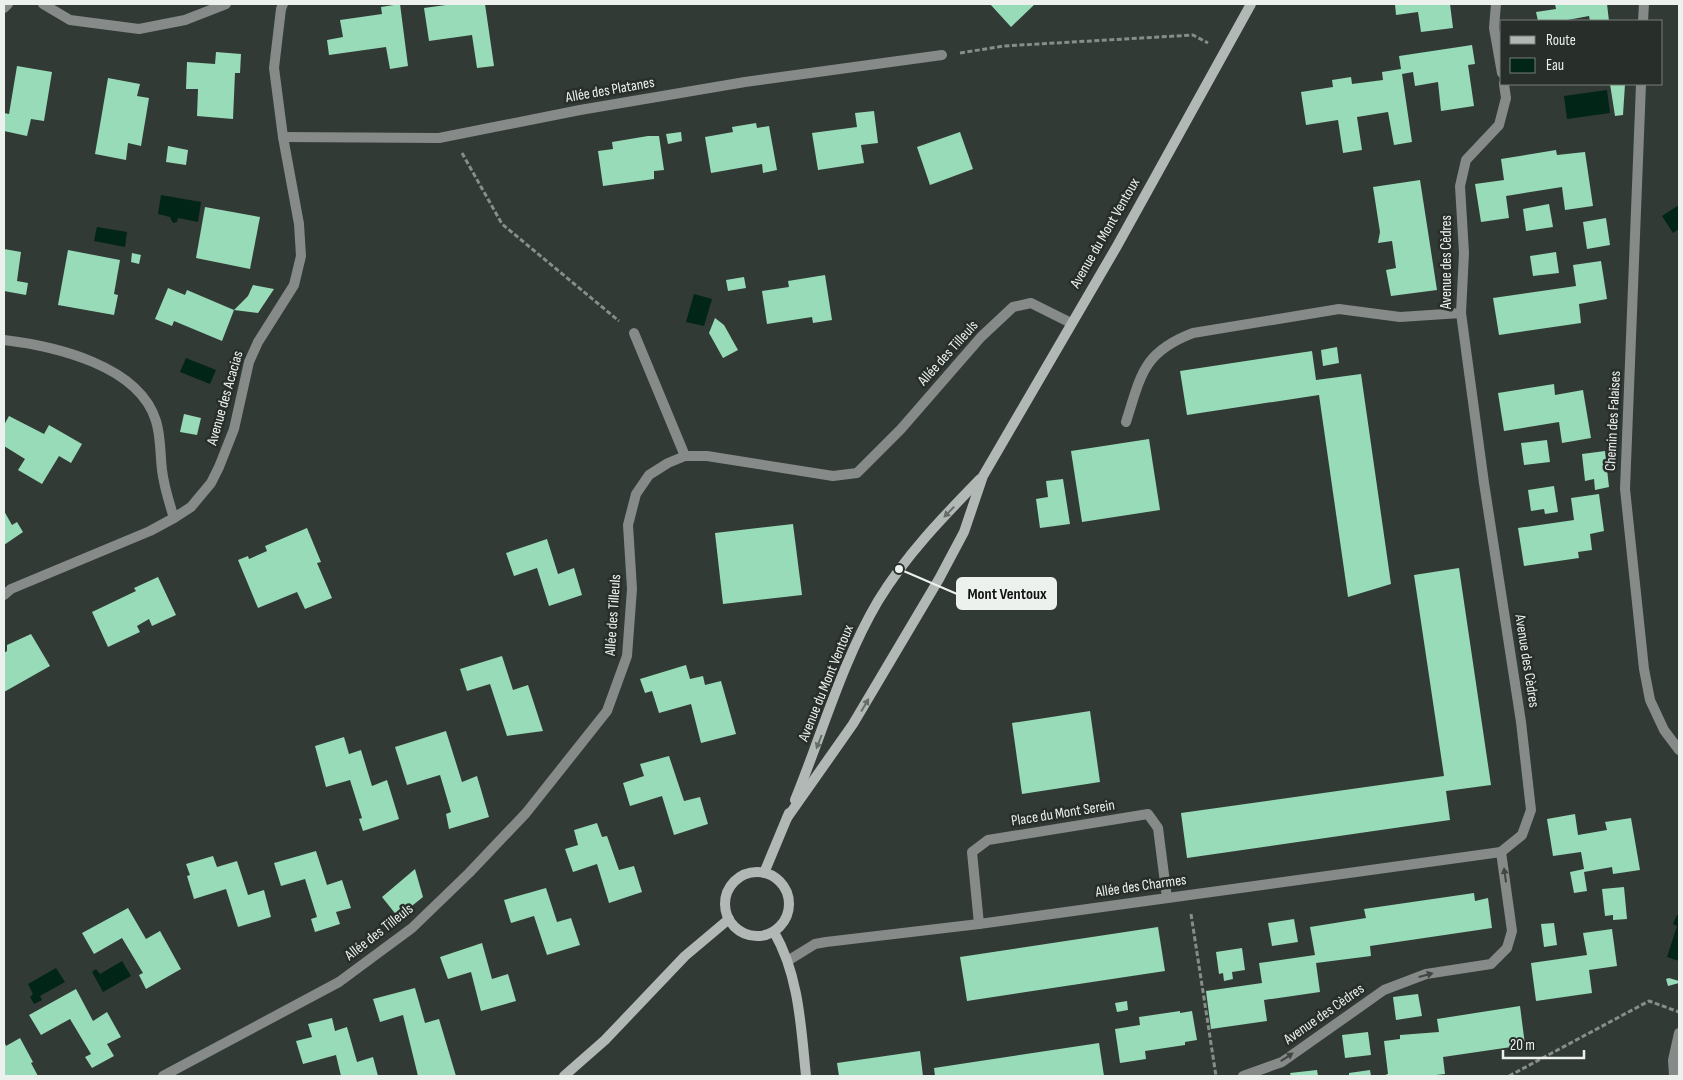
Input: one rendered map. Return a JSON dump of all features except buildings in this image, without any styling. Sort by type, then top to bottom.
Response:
[{"type":"street","points":[[4,8],[8,4]]},
{"type":"street","points":[[42,4],[70,20],[139,29],[185,20],[226,4]]},
{"type":"street","name":"Avenue des Acacias","points":[[4,596],[11,589],[150,531],[174,518],[191,507],[211,483],[219,467],[234,429],[249,362],[258,342],[294,285],[301,256],[299,224],[283,137],[274,68],[280,9],[283,4]]},
{"type":"street","name":"Avenue du Mont Ventoux","points":[[788,818],[853,724],[921,610],[964,532],[983,476],[1117,246],[1251,4]]},
{"type":"street","points":[[1496,4],[1494,28],[1500,62]]},
{"type":"street","points":[[1643,20],[1644,4]]},
{"type":"street","name":"Allée des Platanes","points":[[283,137],[439,138],[580,110],[745,82],[942,55]]},
{"type":"street","name":"Avenue des Cèdres","points":[[1243,1076],[1282,1062],[1384,990],[1426,974],[1491,964],[1507,948],[1512,931],[1501,852],[1522,835],[1531,810],[1521,722],[1484,483],[1461,313],[1464,253],[1460,186],[1466,160],[1499,125],[1506,98],[1504,85]]},
{"type":"street","name":"Chemin des Falaises","points":[[1641,85],[1625,489],[1644,670],[1650,700],[1664,730],[1679,750]]},
{"type":"street","name":"Allée des Tilleuls","points":[[163,1076],[339,982],[412,928],[469,874],[526,814],[607,711],[627,656],[632,589],[628,525],[636,494],[649,475],[668,463],[685,456],[716,457],[833,476],[857,473],[901,429],[981,337],[1012,307],[1031,303],[1071,323]]},
{"type":"street","points":[[1126,422],[1144,368],[1171,341],[1192,333],[1339,309],[1400,317],[1461,313]]},
{"type":"street","points":[[634,333],[685,456]]},
{"type":"street","points":[[4,340],[47,348],[84,359],[121,377],[134,388],[152,410],[156,422],[164,488],[174,518]]},
{"type":"street","name":"Avenue du Mont Ventoux","points":[[764,873],[819,742],[846,667],[878,602],[899,569],[926,536],[983,476]]},
{"type":"street","name":"Place du Mont Serein","points":[[979,924],[972,852],[988,840],[1148,814],[1158,828],[1167,898]]},
{"type":"street","name":"Allée des Charmes","points":[[789,960],[815,944],[979,924],[1501,852]]},
{"type":"street","points":[[764,873],[774,877],[782,884],[789,904],[782,924],[774,932],[764,936],[754,936],[743,933],[729,919],[725,909],[729,889],[744,875],[764,873]]},
{"type":"street","points":[[564,1076],[605,1040],[685,956],[729,919]]},
{"type":"street","points":[[774,932],[789,960],[796,995],[806,1076]]},
{"type":"street","points":[[1674,1076],[1674,1060],[1679,1033]]},
{"type":"path","points":[[942,55],[1004,46],[1193,35],[1224,52]]},
{"type":"path","points":[[452,135],[502,224],[634,333]]},
{"type":"path","points":[[1188,894],[1216,1076]]},
{"type":"path","points":[[1509,1076],[1649,1002],[1679,1012]]},
{"type":"water","points":[[1607,90],[1610,113],[1567,119],[1564,96]]},
{"type":"water","points":[[161,195],[201,202],[198,222],[178,218],[177,222],[173,223],[170,217],[158,214]]},
{"type":"water","points":[[1679,205],[1679,229],[1673,233],[1662,216]]},
{"type":"water","points":[[97,227],[127,232],[125,247],[94,241]]},
{"type":"water","points":[[694,294],[712,299],[704,326],[686,322]]},
{"type":"water","points":[[186,358],[216,370],[210,384],[180,372]]},
{"type":"water","points":[[1677,915],[1679,915],[1679,961],[1667,957],[1677,926],[1673,924]]},
{"type":"water","points":[[122,961],[131,976],[103,992],[92,972],[96,969],[100,974]]},
{"type":"water","points":[[56,968],[65,982],[40,996],[42,1000],[34,1004],[30,997],[33,994],[28,984]]},
{"type":"place","name":"Mont Ventoux","points":[[899,569]]}]
